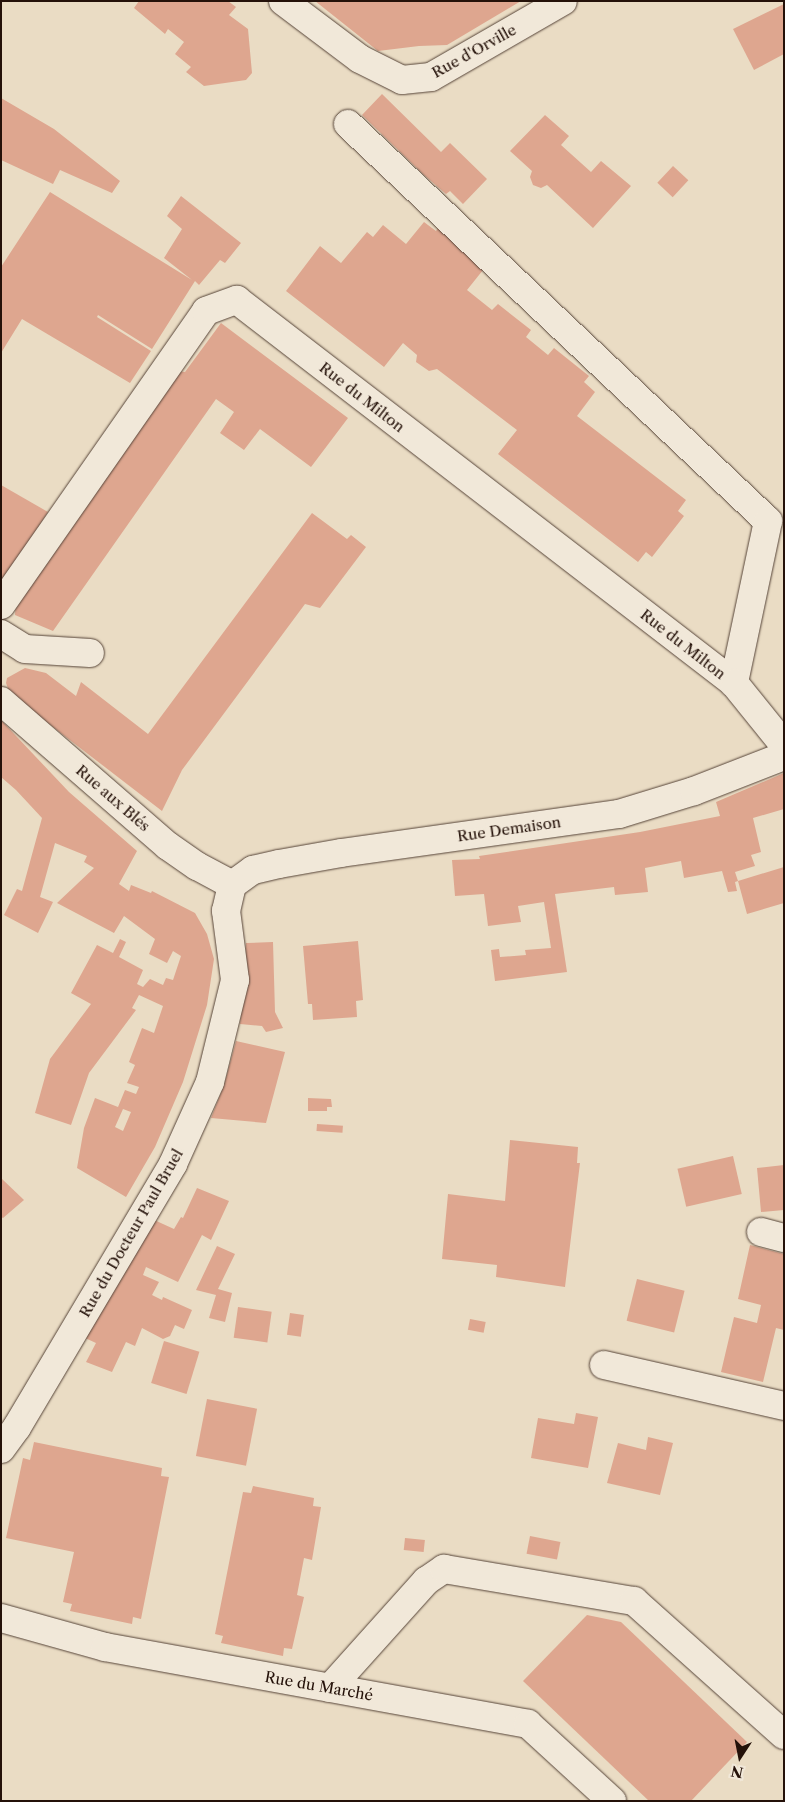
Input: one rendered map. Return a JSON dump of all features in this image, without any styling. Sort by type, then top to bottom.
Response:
[{"type":"street","name":"Rue d'Orville","points":[[283,1],[360,59],[402,80],[431,77],[563,1]]},
{"type":"street","points":[[348,124],[768,521],[734,683]]},
{"type":"street","name":"Rue du Milton","points":[[1,605],[206,310],[237,300],[734,683],[784,745]]},
{"type":"street","points":[[1,634],[25,649],[90,653]]},
{"type":"street","name":"Rue aux Blés","points":[[1,701],[168,846],[197,866],[232,885]]},
{"type":"street","name":"Rue Demaison","points":[[232,885],[253,870],[279,864],[341,853],[618,814],[694,791],[784,756]]},
{"type":"street","name":"Rue du Docteur Paul Bruel","points":[[1,1449],[9,1426],[173,1164],[210,1082],[235,980],[226,911],[232,885]]},
{"type":"street","points":[[604,1365],[784,1406]]},
{"type":"street","points":[[330,1688],[426,1581],[444,1569],[634,1601],[784,1736]]},
{"type":"street","name":"Rue du Marché","points":[[1,1618],[105,1647],[528,1724],[612,1801]]},
{"type":"building","points":[[139,1],[228,1],[236,7],[229,15],[248,29],[252,73],[246,80],[204,86],[186,72],[191,67],[175,54],[184,42],[168,29],[165,34],[134,8]]},
{"type":"building","points":[[315,1],[521,1],[447,45],[378,51]]},
{"type":"building","points":[[784,4],[784,54],[754,70],[733,29]]},
{"type":"building","points":[[382,94],[441,152],[450,143],[487,179],[463,204],[450,191],[446,194],[424,175],[362,115]]},
{"type":"building","points":[[1,98],[54,129],[120,181],[112,193],[60,170],[53,184],[1,160]]},
{"type":"building","points":[[545,115],[569,136],[561,145],[591,172],[601,161],[631,186],[593,228],[547,185],[541,188],[533,185],[530,177],[532,171],[510,151]]},
{"type":"building","points":[[673,166],[688,180],[673,197],[657,183]]},
{"type":"building","points":[[50,192],[192,280],[164,258],[182,229],[167,216],[181,196],[241,243],[225,263],[220,260],[199,285],[195,281],[152,349],[98,315],[97,317],[151,351],[130,383],[22,319],[1,353],[1,267]]},
{"type":"building","points":[[424,222],[436,231],[440,225],[483,270],[467,290],[492,310],[498,304],[531,330],[526,337],[548,355],[554,348],[589,376],[584,382],[595,392],[577,416],[686,500],[678,511],[684,516],[652,557],[646,552],[638,562],[498,454],[517,430],[437,369],[429,371],[416,362],[417,355],[403,343],[384,367],[286,291],[320,246],[341,263],[367,232],[373,237],[383,225],[406,244]]},
{"type":"building","points":[[221,323],[348,418],[311,467],[260,429],[244,450],[220,433],[234,412],[216,399],[53,631],[15,615],[16,600],[175,371],[185,372]]},
{"type":"building","points":[[1,485],[48,512],[1,587]]},
{"type":"building","points":[[312,513],[347,539],[351,535],[366,547],[320,608],[305,604],[182,770],[162,811],[10,694],[6,683],[7,678],[25,668],[46,673],[76,696],[81,682],[148,734]]},
{"type":"building","points":[[1,720],[69,792],[137,851],[119,884],[129,891],[131,885],[151,893],[152,891],[195,913],[207,934],[214,959],[207,1005],[183,1082],[155,1147],[126,1197],[77,1168],[84,1128],[95,1098],[118,1107],[125,1090],[136,1094],[139,1087],[127,1083],[135,1065],[129,1062],[142,1028],[154,1033],[163,1006],[139,995],[132,1008],[136,1010],[89,1073],[71,1125],[35,1113],[50,1059],[91,1004],[71,993],[97,945],[113,953],[120,939],[126,942],[119,957],[143,970],[137,984],[143,987],[150,979],[163,985],[166,978],[173,980],[181,956],[173,951],[167,963],[149,954],[155,939],[124,916],[114,933],[57,903],[94,868],[84,862],[87,856],[55,843],[40,897],[53,902],[38,933],[4,915],[17,889],[22,891],[42,818],[1,777]],"holes":[[[123,1109],[131,1112],[123,1131],[115,1127]]]},
{"type":"building","points":[[784,773],[784,809],[753,818],[761,852],[751,855],[755,866],[735,872],[738,881],[735,882],[737,891],[728,892],[722,871],[684,878],[681,861],[645,868],[648,892],[615,895],[614,887],[555,894],[567,972],[495,981],[491,950],[499,949],[500,957],[526,955],[525,950],[551,948],[544,902],[518,906],[521,922],[488,926],[484,894],[455,896],[452,860],[480,859],[479,856],[640,832],[720,816],[716,802]]},
{"type":"building","points":[[784,867],[784,903],[747,914],[738,881]]},
{"type":"building","points":[[358,941],[363,1000],[356,1001],[357,1017],[313,1020],[312,1004],[308,1004],[303,946]]},
{"type":"building","points":[[273,942],[275,1012],[283,1028],[266,1032],[262,1026],[240,1024],[246,943]]},
{"type":"building","points":[[236,1041],[285,1052],[266,1123],[211,1118],[224,1085]]},
{"type":"building","points":[[308,1098],[331,1099],[332,1107],[327,1107],[327,1111],[308,1111]]},
{"type":"building","points":[[317,1124],[343,1126],[342,1133],[317,1131]]},
{"type":"building","points":[[510,1140],[578,1147],[577,1163],[580,1163],[565,1287],[496,1277],[497,1265],[442,1259],[448,1194],[505,1201]]},
{"type":"building","points":[[733,1156],[742,1194],[686,1207],[677,1169]]},
{"type":"building","points":[[784,1165],[784,1210],[761,1212],[757,1168]]},
{"type":"building","points":[[1,1178],[24,1200],[3,1218],[1,1217]]},
{"type":"building","points":[[197,1188],[229,1201],[211,1240],[202,1235],[178,1282],[146,1267],[143,1275],[159,1282],[152,1295],[162,1300],[163,1297],[192,1310],[184,1329],[175,1325],[170,1336],[163,1339],[142,1328],[135,1346],[126,1342],[112,1372],[86,1362],[96,1343],[85,1338],[152,1219],[174,1229],[181,1217],[183,1218]]},
{"type":"building","points":[[750,1245],[784,1254],[784,1330],[776,1328],[763,1382],[721,1372],[734,1317],[757,1323],[761,1305],[738,1299]]},
{"type":"building","points":[[217,1246],[235,1254],[218,1289],[232,1293],[225,1322],[209,1318],[216,1295],[196,1290]]},
{"type":"building","points":[[637,1279],[685,1291],[674,1333],[627,1321]]},
{"type":"building","points":[[238,1307],[272,1312],[267,1342],[234,1338]]},
{"type":"building","points":[[290,1313],[304,1315],[301,1337],[287,1335]]},
{"type":"building","points":[[470,1319],[486,1322],[484,1333],[468,1330]]},
{"type":"building","points":[[164,1341],[199,1352],[187,1394],[151,1383]]},
{"type":"building","points":[[207,1399],[257,1409],[246,1466],[196,1456]]},
{"type":"building","points":[[576,1413],[598,1417],[588,1468],[531,1458],[538,1418],[574,1424]]},
{"type":"building","points":[[648,1437],[673,1443],[660,1495],[607,1483],[618,1443],[646,1450]]},
{"type":"building","points":[[34,1442],[162,1468],[161,1476],[169,1477],[141,1619],[133,1617],[132,1624],[70,1611],[72,1604],[63,1602],[74,1552],[6,1538],[23,1458],[30,1460]]},
{"type":"building","points":[[253,1486],[314,1498],[313,1506],[321,1507],[312,1560],[304,1558],[297,1595],[304,1597],[292,1649],[284,1648],[283,1656],[221,1643],[223,1636],[215,1634],[243,1492],[251,1493]]},
{"type":"building","points":[[530,1536],[560,1542],[557,1560],[527,1554]]},
{"type":"building","points":[[405,1538],[425,1540],[424,1552],[404,1550]]},
{"type":"building","points":[[587,1615],[621,1622],[747,1742],[691,1801],[649,1801],[523,1681]]}]
